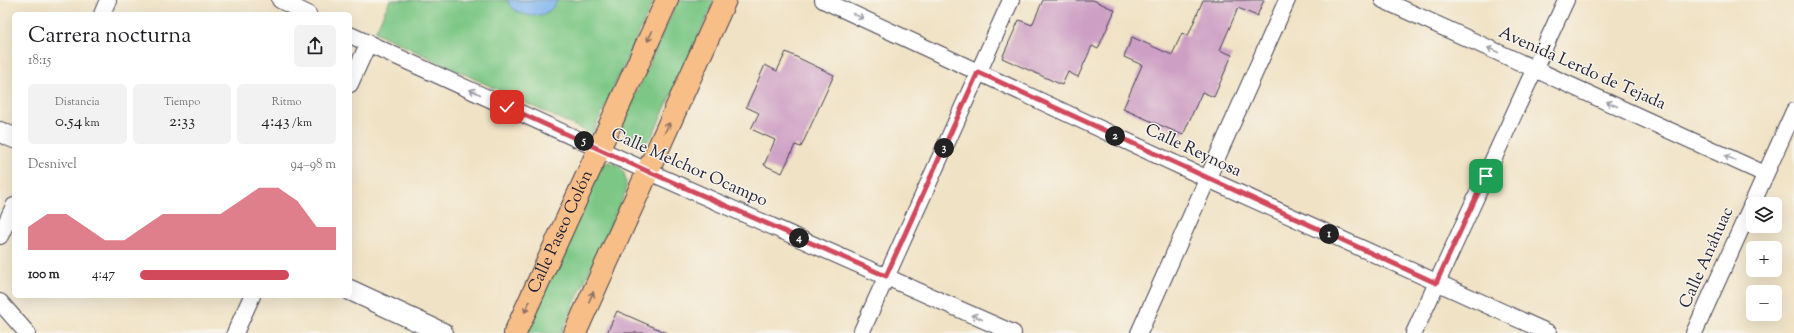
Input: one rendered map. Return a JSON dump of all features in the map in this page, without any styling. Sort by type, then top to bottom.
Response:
[{"type":"main road","name":"Calle Paseo Colón","points":[[515,333],[667,0]]},
{"type":"main road","points":[[575,333],[725,0]]},
{"type":"street","points":[[103,12],[108,0]]},
{"type":"street","points":[[280,0],[304,12]]},
{"type":"street","name":"Calle Reynosa","points":[[822,0],[1208,179],[1549,333]]},
{"type":"street","points":[[861,333],[1011,0]]},
{"type":"street","points":[[1139,333],[1287,0]]},
{"type":"street","name":"Avenida Lerdo de Tejada","points":[[1383,0],[1765,174]]},
{"type":"street","points":[[1414,333],[1566,0]]},
{"type":"street","name":"Calle Melchor Ocampo","points":[[352,36],[647,171],[1013,333]]},
{"type":"street","points":[[352,80],[368,44]]},
{"type":"street","name":"Calle Anáhuac","points":[[1694,333],[1794,110]]},
{"type":"street","points":[[0,132],[12,137]]},
{"type":"street","points":[[0,236],[12,210]]},
{"type":"street","points":[[352,291],[443,333]]},
{"type":"street","points":[[235,333],[251,298]]},
{"type":"street","points":[[0,302],[27,333]]},
{"type":"green space","points":[[390,0],[654,0],[592,134],[375,32]]},
{"type":"green space","points":[[678,0],[715,0],[652,136],[645,143],[635,144],[625,136],[623,131],[623,122]]},
{"type":"green space","points":[[608,162],[614,163],[623,172],[626,181],[626,191],[561,333],[528,333],[528,328],[602,165]]},
{"type":"water","points":[[507,0],[558,0],[549,11],[534,16],[518,12]]},
{"type":"building","points":[[1043,0],[1093,0],[1115,10],[1098,49],[1092,46],[1078,77],[1068,72],[1062,85],[1002,58],[1019,20],[1032,25]]},
{"type":"building","points":[[1203,0],[1264,0],[1257,16],[1238,8],[1220,50],[1232,55],[1214,97],[1202,92],[1183,135],[1123,109],[1142,65],[1124,57],[1132,37],[1172,55],[1182,33],[1188,36]]},
{"type":"building","points":[[786,52],[834,75],[801,147],[795,145],[782,173],[764,165],[775,140],[751,129],[759,113],[746,107],[765,65],[777,71]]},
{"type":"building","points":[[617,311],[667,333],[607,333]]},
{"type":"route","points":[[507,107],[647,171],[886,276],[978,72],[1436,283],[1486,176]]}]
